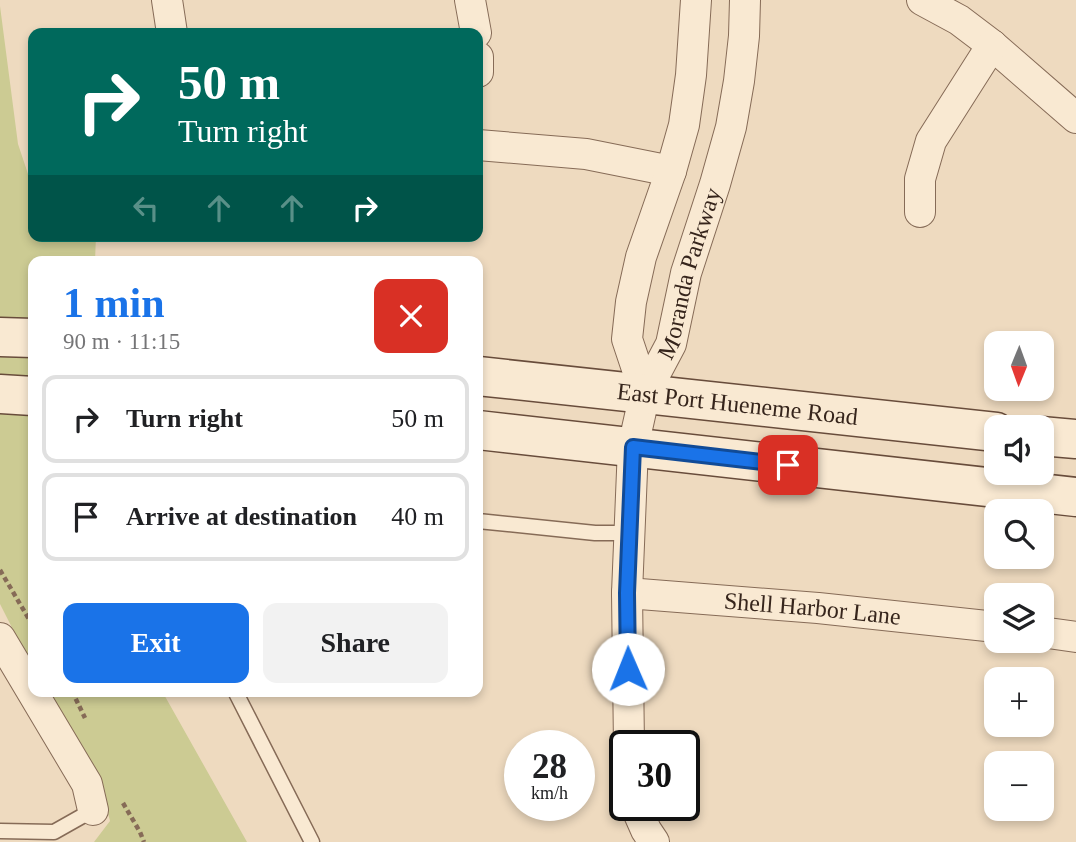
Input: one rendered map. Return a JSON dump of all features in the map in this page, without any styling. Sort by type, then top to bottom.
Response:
[{"type":"main road","points":[[0,337],[28,338]]},
{"type":"main road","name":"East Port Hueneme Road","points":[[483,377],[984,431]]},
{"type":"main road","points":[[0,394],[28,396]]},
{"type":"main road","points":[[483,431],[1076,497]]},
{"type":"main road","points":[[1054,437],[1076,439]]},
{"type":"street","points":[[167,0],[171,28]]},
{"type":"street","points":[[470,0],[475,28]]},
{"type":"street","name":"Moranda Parkway","points":[[645,393],[627,339],[631,302],[640,257],[671,171],[684,125],[691,75],[695,0]]},
{"type":"street","name":"Moranda Parkway","points":[[645,393],[671,344],[686,272],[731,127],[744,36],[745,0]]},
{"type":"street","points":[[922,0],[958,20],[992,45],[1076,118]]},
{"type":"street","points":[[920,212],[920,179],[930,141],[992,45]]},
{"type":"street","points":[[483,145],[586,154],[671,171]]},
{"type":"street","points":[[629,730],[627,593],[633,447],[645,393]]},
{"type":"street","name":"Shell Harbor Lane","points":[[627,593],[818,608],[984,626]]},
{"type":"street","points":[[1054,634],[1076,637]]},
{"type":"street","points":[[2,647],[28,689]]},
{"type":"street","points":[[33,697],[87,785],[93,810]]},
{"type":"street","points":[[642,821],[654,842]]},
{"type":"lane","points":[[483,522],[595,533],[629,533]]},
{"type":"lane","points":[[238,697],[312,842]]},
{"type":"lane","points":[[0,831],[54,832],[93,810]]},
{"type":"path","points":[[0,570],[28,618]]},
{"type":"shaded area","points":[[0,6],[18,144],[28,174],[28,242],[96,242],[95,256],[28,256],[28,659],[0,604]]},
{"type":"shaded area","points":[[50,697],[165,697],[247,842],[94,842],[110,821],[100,781]]},
{"type":"route","points":[[628,669],[627,593],[633,447],[788,465]]}]
